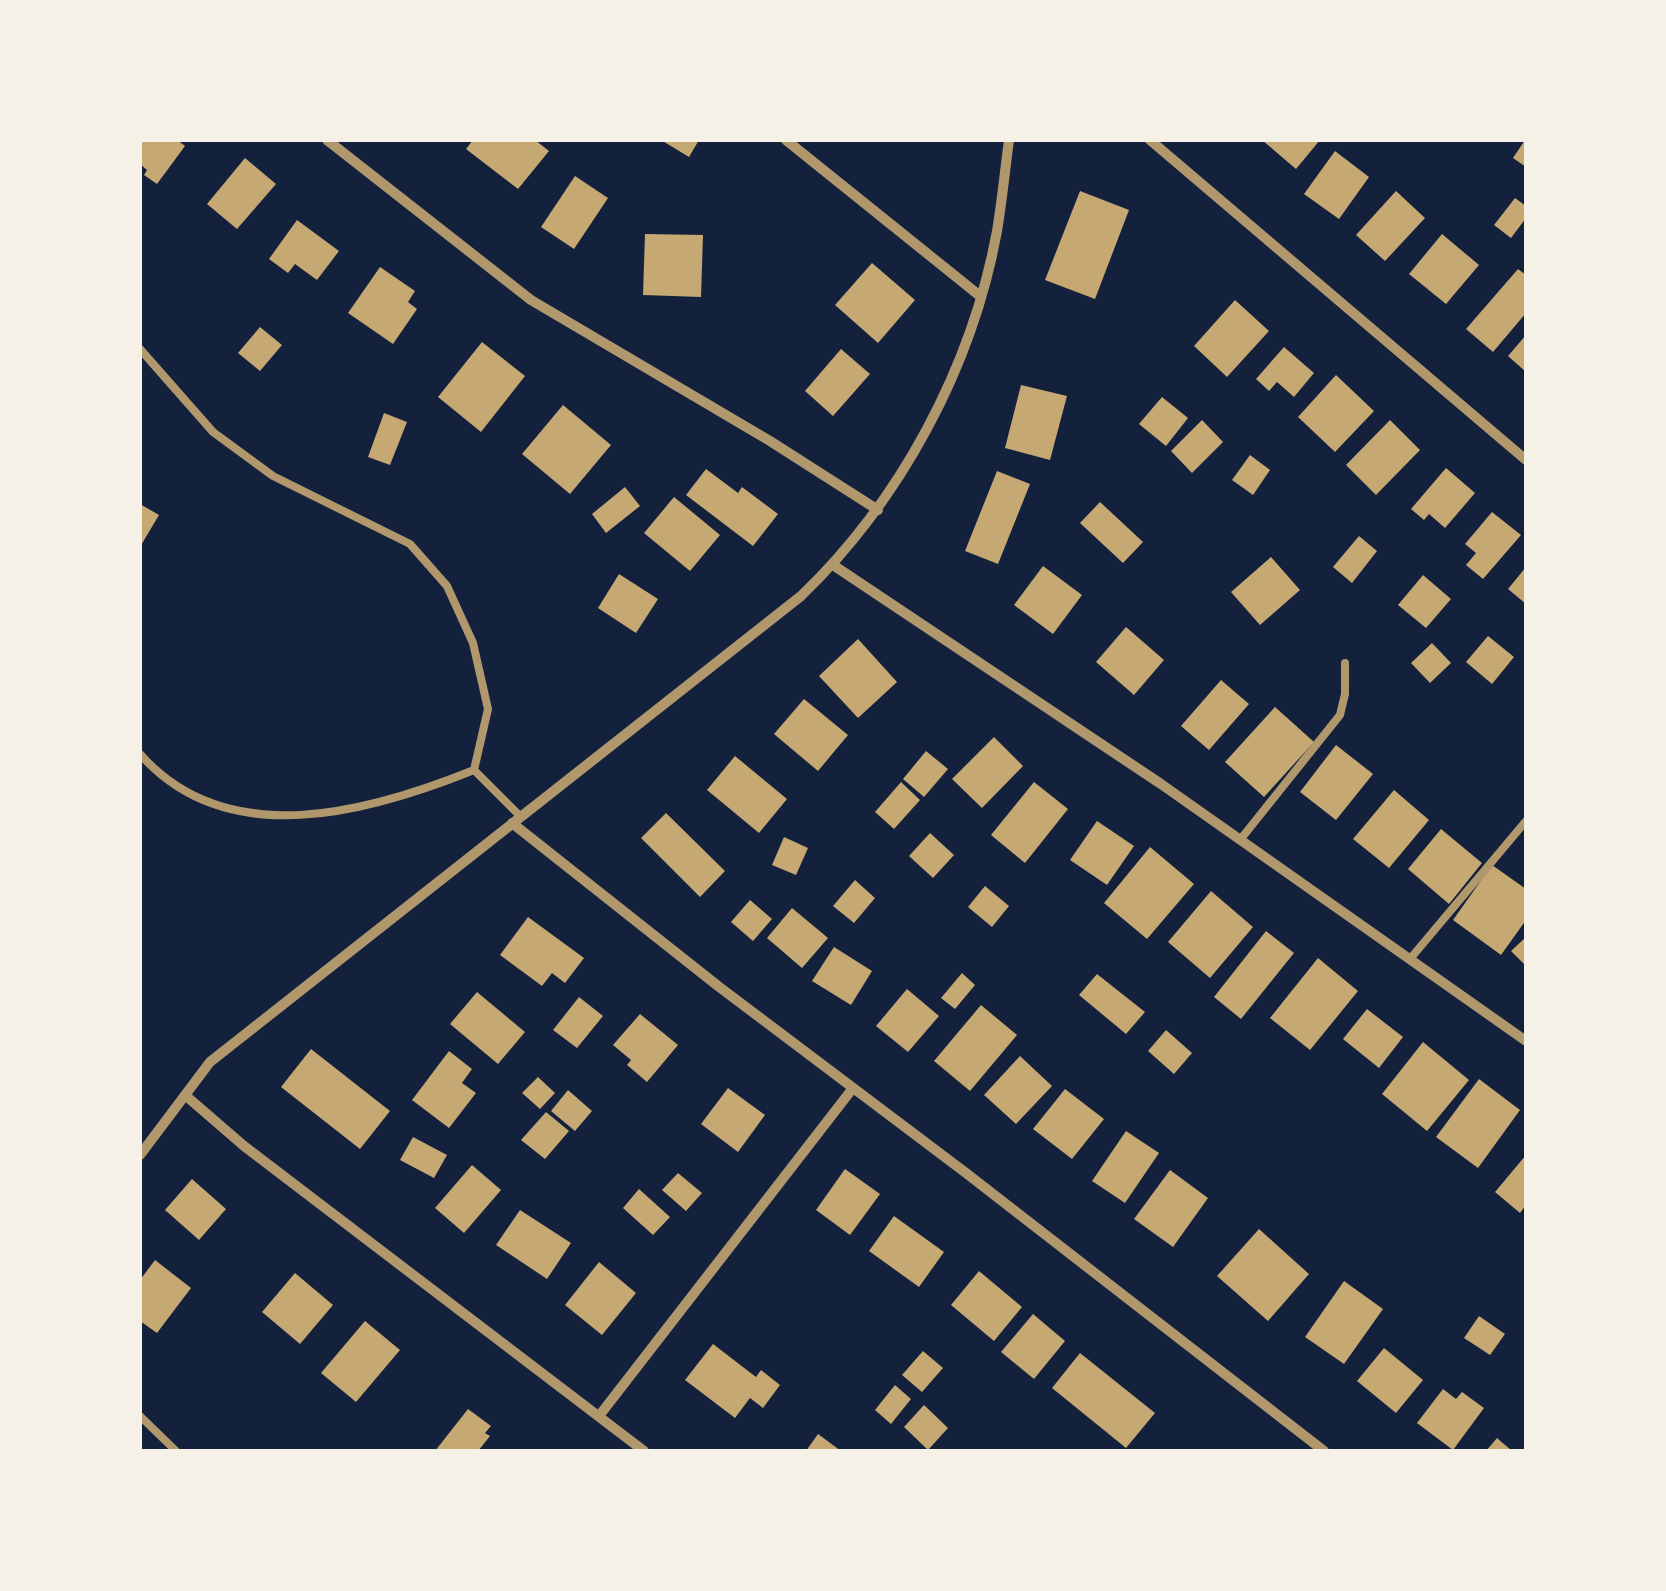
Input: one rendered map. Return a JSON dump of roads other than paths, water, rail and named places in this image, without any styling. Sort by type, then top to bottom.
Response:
[{"type":"street","points":[[328,140],[531,300],[770,440],[878,510]]},
{"type":"street","points":[[786,140],[980,296]]},
{"type":"street","points":[[140,1156],[210,1062],[801,596],[833,565],[878,510],[912,456],[948,385],[980,296],[996,233],[1009,140]]},
{"type":"street","points":[[1150,140],[1526,460]]},
{"type":"street","points":[[833,565],[1240,840],[1526,1041]]},
{"type":"street","points":[[516,820],[718,986],[1324,1451]]},
{"type":"street","points":[[599,1416],[853,1088]]},
{"type":"street","points":[[186,1095],[244,1146],[644,1451]]},
{"type":"lane","points":[[140,349],[214,432],[273,476],[410,544],[447,586],[473,643],[488,708],[474,770]]},
{"type":"lane","points":[[1240,840],[1340,715],[1345,694],[1345,662]]},
{"type":"lane","points":[[140,754],[164,778],[199,798],[261,814],[301,817],[340,813],[416,794],[474,770]]},
{"type":"lane","points":[[474,770],[516,820]]},
{"type":"lane","points":[[1410,960],[1526,821]]},
{"type":"lane","points":[[140,1416],[176,1451]]}]
